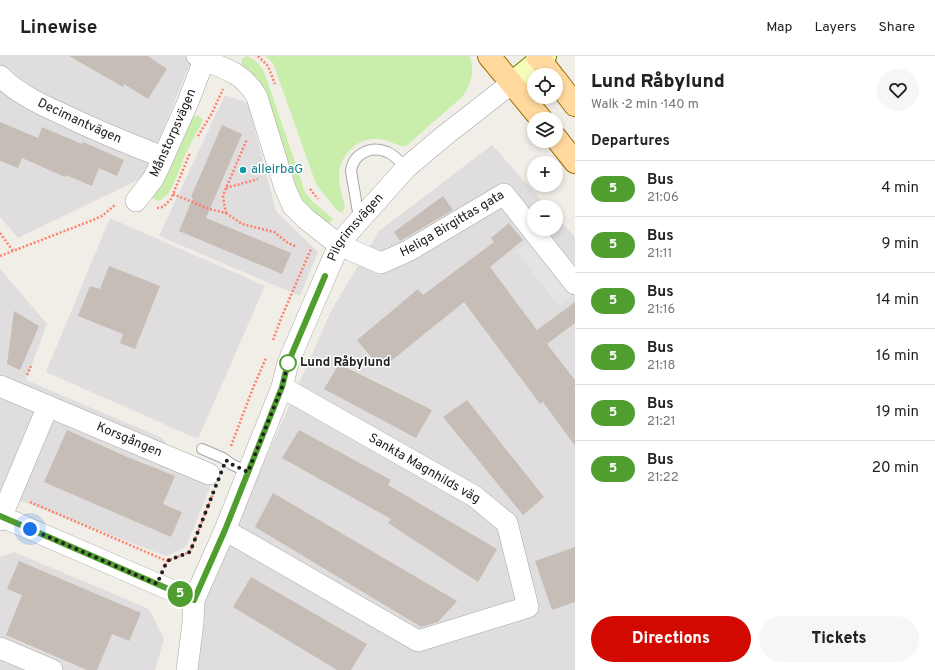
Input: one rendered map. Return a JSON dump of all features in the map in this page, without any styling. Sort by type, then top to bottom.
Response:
[{"type":"main road","points":[[489,56],[535,112]]},
{"type":"main road","points":[[563,89],[575,105]]},
{"type":"main road","points":[[563,147],[575,162]]},
{"type":"street","points":[[202,58],[232,71],[252,87],[258,97],[285,188],[293,206],[306,219],[339,245]]},
{"type":"street","name":"Månstorpsvägen","points":[[136,201],[153,179],[188,102],[202,58]]},
{"type":"street","points":[[512,83],[543,62]]},
{"type":"street","name":"Decimantvägen","points":[[0,76],[19,92],[41,104],[79,122],[163,157]]},
{"type":"street","name":"Pilgrimsvägen","points":[[187,670],[194,600],[225,530],[282,387],[288,363],[339,245],[360,218],[406,168],[512,83]]},
{"type":"street","name":"Heliga Birgittas gata","points":[[339,245],[381,263],[408,251],[504,194],[575,284]]},
{"type":"street","name":"Korsgången","points":[[0,386],[209,474]]},
{"type":"street","name":"Sankta Magnhilds väg","points":[[225,530],[418,641],[528,606],[507,523],[474,496],[282,387]]},
{"type":"street","points":[[48,406],[0,517],[194,600]]},
{"type":"street","points":[[0,648],[52,670]]},
{"type":"lane","points":[[360,218],[351,171],[352,164],[355,159],[364,152],[380,150],[394,156],[406,168]]},
{"type":"lane","points":[[202,449],[223,458],[231,464],[248,472]]},
{"type":"path","points":[[258,56],[268,66],[276,88]]},
{"type":"path","points":[[226,213],[223,197],[247,139]]},
{"type":"path","points":[[226,188],[258,179]]},
{"type":"path","points":[[308,184],[321,202]]},
{"type":"path","points":[[173,194],[209,209],[226,213],[242,224],[274,232],[288,243],[297,247]]},
{"type":"path","points":[[0,256],[102,216],[123,197],[136,201]]},
{"type":"path","points":[[270,347],[320,230]]},
{"type":"path","points":[[0,233],[13,251]]},
{"type":"path","points":[[11,494],[167,561],[190,552],[267,355]]},
{"type":"path","points":[[157,584],[167,561]]},
{"type":"shaded area","points":[[0,56],[193,56],[144,177],[18,238],[0,217]]},
{"type":"shaded area","points":[[225,95],[248,103],[276,211],[318,252],[300,296],[159,236]]},
{"type":"shaded area","points":[[492,145],[527,184],[527,192],[534,192],[541,200],[527,200],[527,236],[563,236],[563,224],[575,237],[575,670],[193,670],[202,603],[331,311],[379,231]]},
{"type":"shaded area","points":[[110,218],[265,286],[198,439],[46,372]]},
{"type":"shaded area","points":[[529,241],[572,296],[559,306],[516,251]]},
{"type":"shaded area","points":[[0,269],[47,324],[26,380],[162,438],[172,453],[216,472],[186,547],[166,556],[0,493]]},
{"type":"shaded area","points":[[14,552],[149,609],[164,639],[155,670],[0,670],[0,557]]},
{"type":"green space","points":[[247,56],[262,68],[265,74],[305,192],[313,202],[331,217],[333,220],[328,223],[324,222],[302,205],[240,66],[243,58]]},
{"type":"green space","points":[[265,56],[469,56],[472,67],[472,77],[468,88],[462,97],[406,146],[384,140],[373,139],[360,142],[351,149],[341,163],[339,170],[340,184],[345,207],[342,213],[336,209],[316,184],[273,63]]},
{"type":"green space","points":[[199,116],[203,120],[185,155],[175,181],[168,194],[158,201],[152,197],[161,185],[193,117]]},
{"type":"building","points":[[69,56],[148,56],[167,69],[148,99],[124,84],[123,87]]},
{"type":"building","points":[[0,122],[38,138],[42,127],[82,144],[83,142],[124,160],[117,176],[99,168],[92,186],[66,175],[65,177],[22,158],[18,168],[0,161]]},
{"type":"building","points":[[222,125],[242,134],[206,218],[291,253],[282,274],[179,231],[193,198],[191,197]]},
{"type":"building","points":[[443,196],[453,210],[400,241],[394,232]]},
{"type":"building","points":[[509,223],[523,240],[490,267],[537,330],[575,302],[575,323],[547,344],[575,380],[575,446],[543,402],[540,404],[464,302],[381,369],[357,340],[418,289],[423,295],[494,242],[491,238]]},
{"type":"building","points":[[109,266],[160,286],[135,349],[120,343],[123,334],[78,316],[90,286],[100,289]]},
{"type":"building","points":[[14,311],[39,326],[20,370],[7,364]]},
{"type":"building","points":[[339,364],[432,410],[416,438],[324,389]]},
{"type":"building","points":[[467,400],[544,497],[523,515],[443,417]]},
{"type":"building","points":[[67,430],[175,476],[163,504],[182,512],[171,537],[44,482]]},
{"type":"building","points":[[299,430],[391,480],[388,485],[497,549],[478,582],[388,523],[391,519],[282,458]]},
{"type":"building","points":[[273,493],[457,601],[438,622],[421,627],[255,527]]},
{"type":"building","points":[[575,547],[575,602],[552,610],[535,561]]},
{"type":"building","points":[[19,561],[141,613],[129,641],[112,634],[97,670],[87,670],[6,635],[22,595],[7,589]]},
{"type":"building","points":[[251,577],[367,644],[351,670],[337,670],[233,607]]},
{"type":"bus line","name":"5","points":[[0,516],[194,600],[225,530],[282,387],[288,363],[325,276]]},
{"type":"place","name":"alleirbaG","points":[[243,170]]},
{"type":"place","name":"Lund Råbylund","points":[[288,363]]},
{"type":"route","points":[[30,529],[157,584],[167,561],[190,552],[226,460],[248,472],[282,387],[288,363]]}]
